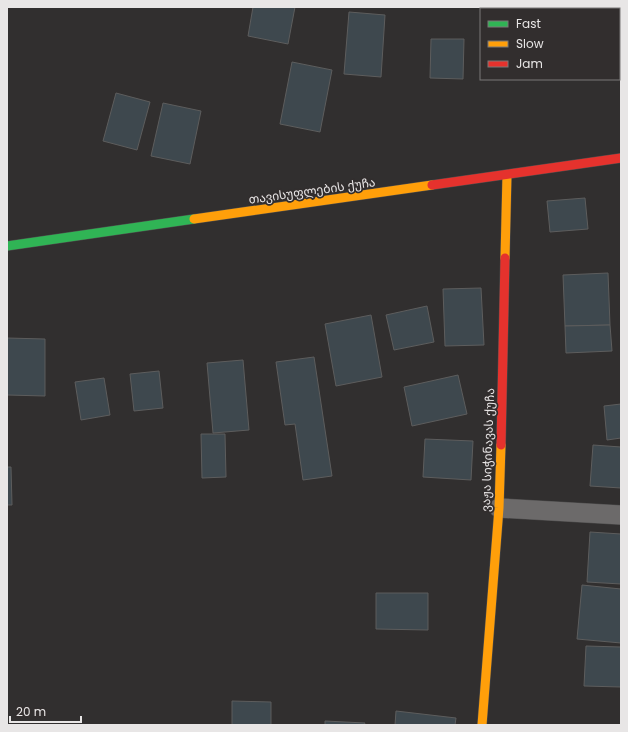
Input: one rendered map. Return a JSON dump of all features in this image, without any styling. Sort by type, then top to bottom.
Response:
[{"type":"main road","name":"თავისუფლების ქუჩა","points":[[7,246],[621,158]]},
{"type":"main road","name":"ვაჟა სიჭინავას ქუჩა","points":[[482,725],[499,508],[507,175]]},
{"type":"street","points":[[499,508],[621,514]]},
{"type":"building","points":[[253,7],[295,7],[288,44],[248,36]]},
{"type":"building","points":[[490,7],[526,7],[526,8]]},
{"type":"building","points":[[349,12],[385,15],[381,77],[344,74]]},
{"type":"building","points":[[431,39],[464,39],[463,79],[430,78]]},
{"type":"building","points":[[292,62],[332,70],[320,132],[280,124]]},
{"type":"building","points":[[116,93],[150,102],[137,150],[103,141]]},
{"type":"building","points":[[163,103],[201,111],[190,164],[151,156]]},
{"type":"building","points":[[585,198],[588,229],[550,232],[547,201]]},
{"type":"building","points":[[608,273],[610,325],[565,326],[563,275]]},
{"type":"building","points":[[481,288],[484,345],[445,346],[443,289]]},
{"type":"building","points":[[427,306],[434,342],[394,350],[386,315]]},
{"type":"building","points":[[371,315],[382,377],[336,386],[325,324]]},
{"type":"building","points":[[610,325],[612,351],[566,353],[565,326]]},
{"type":"building","points":[[7,338],[45,339],[45,396],[7,395]]},
{"type":"building","points":[[314,357],[332,476],[303,480],[295,424],[285,425],[276,362]]},
{"type":"building","points":[[243,360],[249,430],[213,433],[207,363]]},
{"type":"building","points":[[159,371],[163,408],[134,411],[130,374]]},
{"type":"building","points":[[458,375],[467,414],[412,426],[404,387]]},
{"type":"building","points":[[104,378],[110,415],[81,420],[75,382]]},
{"type":"building","points":[[621,404],[621,438],[607,440],[604,406]]},
{"type":"building","points":[[201,434],[225,434],[226,477],[202,478]]},
{"type":"building","points":[[425,439],[473,441],[471,480],[423,477]]},
{"type":"building","points":[[593,445],[621,447],[621,488],[590,486]]},
{"type":"building","points":[[7,467],[11,467],[12,505],[7,505]]},
{"type":"building","points":[[590,532],[621,534],[621,584],[587,582]]},
{"type":"building","points":[[582,585],[621,589],[621,643],[577,639]]},
{"type":"building","points":[[376,593],[428,593],[428,630],[376,629]]},
{"type":"building","points":[[586,646],[621,647],[621,687],[584,686]]},
{"type":"building","points":[[232,701],[271,702],[271,725],[232,725]]},
{"type":"building","points":[[396,711],[456,718],[455,725],[395,725]]},
{"type":"building","points":[[325,721],[365,723],[364,725],[325,725]]},
{"type":"traffic: fast","points":[[7,246],[194,219]]},
{"type":"traffic: slow","points":[[505,258],[507,175]]},
{"type":"traffic: slow","points":[[194,219],[432,185]]},
{"type":"traffic: slow","points":[[482,725],[499,508],[501,445]]},
{"type":"traffic: jam","points":[[432,185],[621,158]]},
{"type":"traffic: jam","points":[[501,445],[505,258]]}]
